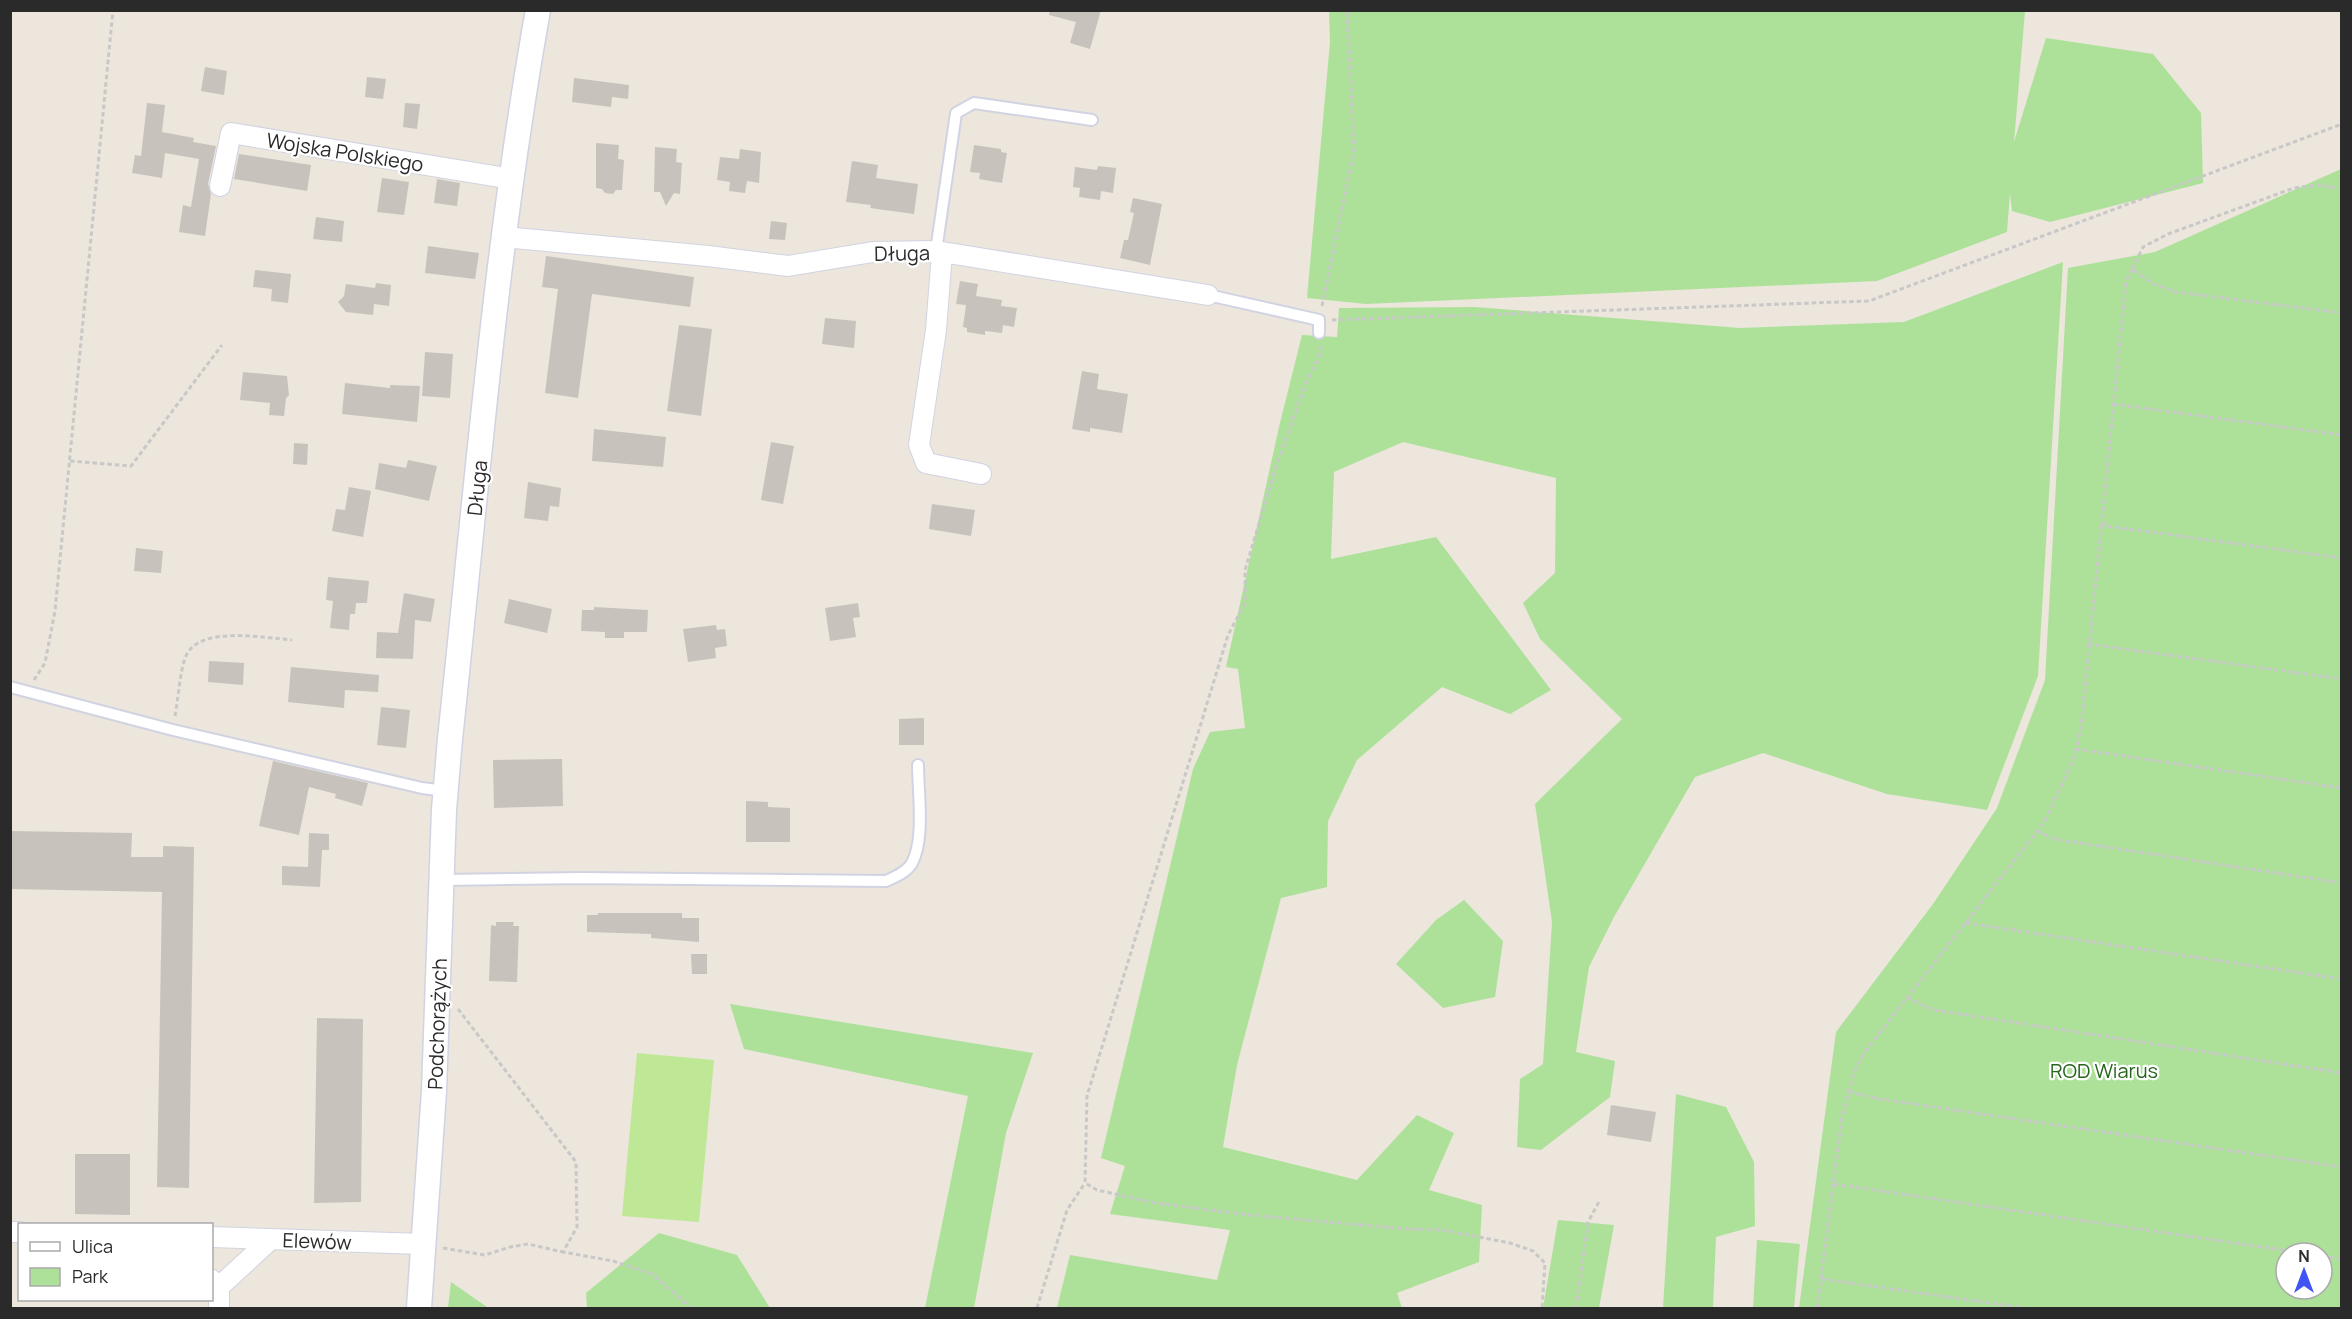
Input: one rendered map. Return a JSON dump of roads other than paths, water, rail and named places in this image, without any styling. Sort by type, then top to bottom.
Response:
[{"type":"street","name":"Długa","points":[[450,739],[504,237],[538,10]]},
{"type":"street","name":"Wojska Polskiego","points":[[220,186],[231,133],[512,179]]},
{"type":"street","name":"Długa","points":[[504,237],[708,256],[788,266],[873,252],[939,252],[1208,295]]},
{"type":"street","name":"Długa","points":[[939,252],[936,330],[919,445],[926,463],[981,474]]},
{"type":"street","name":"Podchorążych","points":[[420,1308],[434,1101],[450,739]]},
{"type":"street","name":"Elewów","points":[[213,1237],[423,1244]]},
{"type":"street","points":[[219,1308],[215,1283],[271,1239]]},
{"type":"lane","points":[[939,252],[956,113],[974,103],[1092,120]]},
{"type":"lane","name":"Długa","points":[[1208,295],[1319,320],[1319,333]]},
{"type":"lane","points":[[16,688],[173,730],[422,788],[446,791]]},
{"type":"lane","points":[[442,880],[582,878],[886,881],[912,865],[917,849],[918,765]]},
{"type":"park label","name":"ROD Wiarus","points":[[2104,1070]]}]
